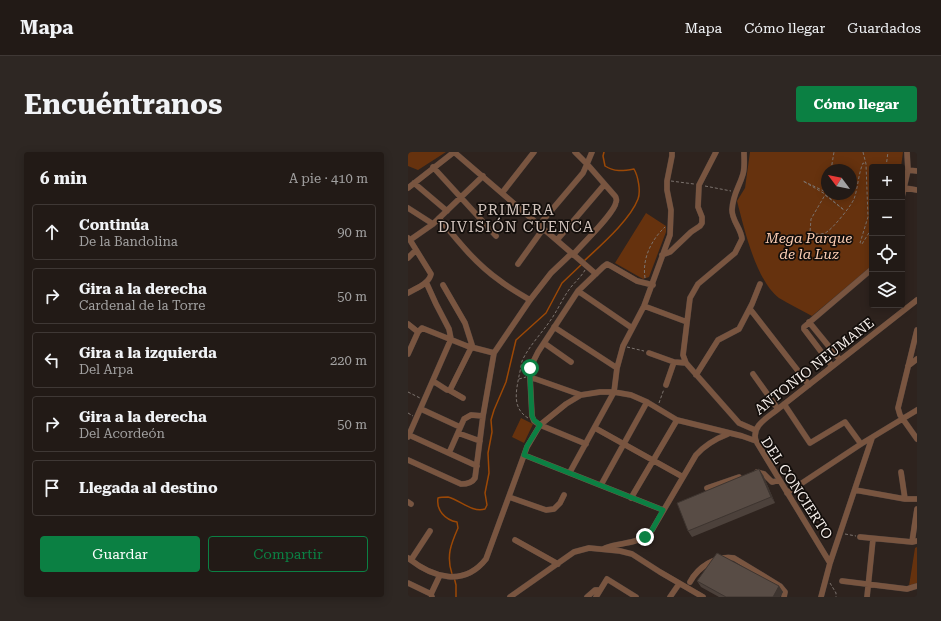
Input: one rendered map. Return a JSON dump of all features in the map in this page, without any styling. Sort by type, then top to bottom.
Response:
[{"type":"street","points":[[408,188],[454,152],[596,274]]},
{"type":"street","points":[[502,193],[534,152]]},
{"type":"street","points":[[408,460],[461,484],[469,484],[474,480],[494,353],[530,300],[551,273],[572,254],[617,202],[615,196],[604,186],[587,164],[575,152]]},
{"type":"street","points":[[518,264],[541,227],[583,173],[592,152]]},
{"type":"street","points":[[570,472],[614,392],[617,368],[623,346],[653,285],[670,235],[671,210],[667,190],[667,181],[672,152]]},
{"type":"street","points":[[662,255],[670,252],[702,223],[702,217],[698,207],[699,185],[716,152]]},
{"type":"street","points":[[744,152],[743,174],[735,191],[732,209],[733,218],[740,229],[742,239],[735,253],[693,290],[690,298],[683,354],[686,363],[739,423],[755,430]]},
{"type":"street","points":[[908,152],[908,170],[905,188],[917,190]]},
{"type":"street","points":[[433,168],[496,236]]},
{"type":"street","points":[[908,170],[917,171]]},
{"type":"street","points":[[408,293],[426,282],[430,278],[431,274],[409,239],[433,224],[483,176]]},
{"type":"street","points":[[414,183],[447,211]]},
{"type":"street","points":[[556,240],[604,186]]},
{"type":"street","points":[[408,208],[433,224]]},
{"type":"street","points":[[439,218],[479,264],[499,280],[530,300]]},
{"type":"street","points":[[408,258],[416,250]]},
{"type":"street","points":[[586,444],[540,425],[534,420],[532,416],[530,368],[538,352],[578,291],[607,264],[637,281],[653,285]]},
{"type":"street","points":[[832,366],[804,329],[804,326],[869,272]]},
{"type":"street","points":[[426,282],[449,329],[451,340],[408,436],[477,466]]},
{"type":"street","points":[[696,375],[718,340],[739,329],[750,309],[760,284]]},
{"type":"street","points":[[443,286],[465,323],[472,348],[449,390]]},
{"type":"street","points":[[578,291],[632,328]]},
{"type":"street","name":"ANTONIO NEUMANE","points":[[756,441],[755,430],[758,425],[917,300]]},
{"type":"street","points":[[644,306],[687,322]]},
{"type":"street","points":[[750,309],[809,385]]},
{"type":"street","points":[[809,322],[840,360]]},
{"type":"street","points":[[408,324],[418,332]]},
{"type":"street","points":[[554,327],[617,368]]},
{"type":"street","points":[[408,354],[418,332],[422,328],[472,348],[494,353]]},
{"type":"street","points":[[917,330],[898,408],[902,419],[917,439]]},
{"type":"street","points":[[544,343],[571,362]]},
{"type":"street","points":[[649,353],[674,362],[686,363]]},
{"type":"street","points":[[908,366],[917,359]]},
{"type":"street","points":[[666,385],[674,362]]},
{"type":"street","points":[[753,374],[778,409]]},
{"type":"street","points":[[530,377],[581,395]]},
{"type":"street","points":[[432,381],[463,398]]},
{"type":"street","name":"DEL CONCIERTO","points":[[440,575],[448,577],[461,576],[477,569],[486,559],[527,446],[540,425],[566,404],[581,395],[600,392],[614,392],[631,395],[647,402],[677,420],[728,434],[742,436],[756,441],[830,563]]},
{"type":"street","points":[[601,485],[647,402]]},
{"type":"street","points":[[784,404],[810,443],[845,422],[861,444]]},
{"type":"street","points":[[421,409],[480,441]]},
{"type":"street","points":[[787,494],[861,444],[917,410]]},
{"type":"street","points":[[450,453],[459,430],[467,417],[483,416]]},
{"type":"street","points":[[631,498],[652,460],[677,420]]},
{"type":"street","points":[[595,428],[683,477]]},
{"type":"street","points":[[603,549],[618,544],[632,542],[645,537],[652,530],[696,455],[702,448],[716,439],[728,434]]},
{"type":"street","points":[[820,597],[872,438]]},
{"type":"street","points":[[524,455],[663,510]]},
{"type":"street","points":[[707,488],[756,472],[764,474],[772,482],[780,480]]},
{"type":"street","points":[[901,472],[905,499]]},
{"type":"street","points":[[855,490],[905,499],[917,499]]},
{"type":"street","points":[[509,497],[546,510],[554,509],[560,503],[564,495]]},
{"type":"street","points":[[860,537],[914,542],[917,509]]},
{"type":"street","points":[[408,583],[432,595],[440,575],[422,568],[410,559],[430,531]]},
{"type":"street","points":[[867,597],[873,539]]},
{"type":"street","points":[[515,540],[558,564]]},
{"type":"street","points":[[510,597],[574,552],[589,548],[632,554],[679,584],[703,597]]},
{"type":"street","points":[[690,582],[701,568],[724,557],[734,558],[780,586],[785,592],[784,597]]},
{"type":"street","points":[[596,597],[607,579],[636,597]]},
{"type":"street","points":[[842,581],[907,589],[917,586]]},
{"type":"street","points":[[670,597],[679,584]]},
{"type":"street","points":[[587,597],[595,590],[600,590]]},
{"type":"path","points":[[832,164],[834,152]]},
{"type":"path","points":[[863,152],[866,164],[868,217],[860,243],[862,244],[869,233]]},
{"type":"path","points":[[886,164],[888,152]]},
{"type":"path","points":[[857,185],[863,163],[866,164]]},
{"type":"path","points":[[821,190],[804,181],[821,192]]},
{"type":"path","points":[[822,200],[811,219],[810,232],[813,234],[821,234],[828,231],[853,200]]},
{"type":"path","points":[[831,200],[844,210],[832,200]]},
{"type":"path","points":[[644,283],[644,272],[649,250],[661,231],[671,223]]},
{"type":"path","points":[[623,346],[649,353]]},
{"type":"path","points":[[519,380],[523,377],[530,377]]},
{"type":"path","points":[[658,408],[666,385]]},
{"type":"path","points":[[408,392],[425,400]]},
{"type":"path","points":[[840,533],[860,537]]},
{"type":"path","points":[[826,577],[836,592],[836,597]]},
{"type":"green space","points":[[408,152],[446,152],[418,170],[408,166]]},
{"type":"green space","name":"Mega Parque de la Luz","points":[[750,152],[903,152],[901,164],[869,164],[869,268],[812,316],[779,298],[771,290],[757,267],[743,225],[737,201],[745,188]]},
{"type":"green space","points":[[646,213],[666,226],[666,232],[649,277],[643,279],[615,263]]},
{"type":"green space","points":[[521,418],[533,424],[524,443],[512,437]]},
{"type":"green space","points":[[917,547],[917,583],[909,586],[915,548]]},
{"type":"building","points":[[759,469],[771,497],[688,531],[677,503]]},
{"type":"building","points":[[717,553],[779,586],[773,597],[726,597],[697,581]]},
{"type":"waterway","points":[[584,261],[622,224],[634,207],[639,196],[639,184],[634,169],[619,170],[608,168],[605,166],[603,156],[604,152]]},
{"type":"waterway","points":[[452,574],[449,556],[451,545],[458,528],[457,522],[445,517],[442,514],[438,507],[438,498],[448,497],[471,508],[480,510],[485,509],[487,505],[485,493],[489,473],[488,453],[492,432],[491,420],[506,382],[516,340],[546,313],[562,283],[582,264]]},
{"type":"waterway","points":[[454,577],[456,597]]},
{"type":"district","name":"PRIMERA DIVISIÓN CUENCA","points":[[516,218]]},
{"type":"route","points":[[530,368],[532,416],[540,425],[527,446],[524,455],[663,510],[652,530],[645,537]]}]
